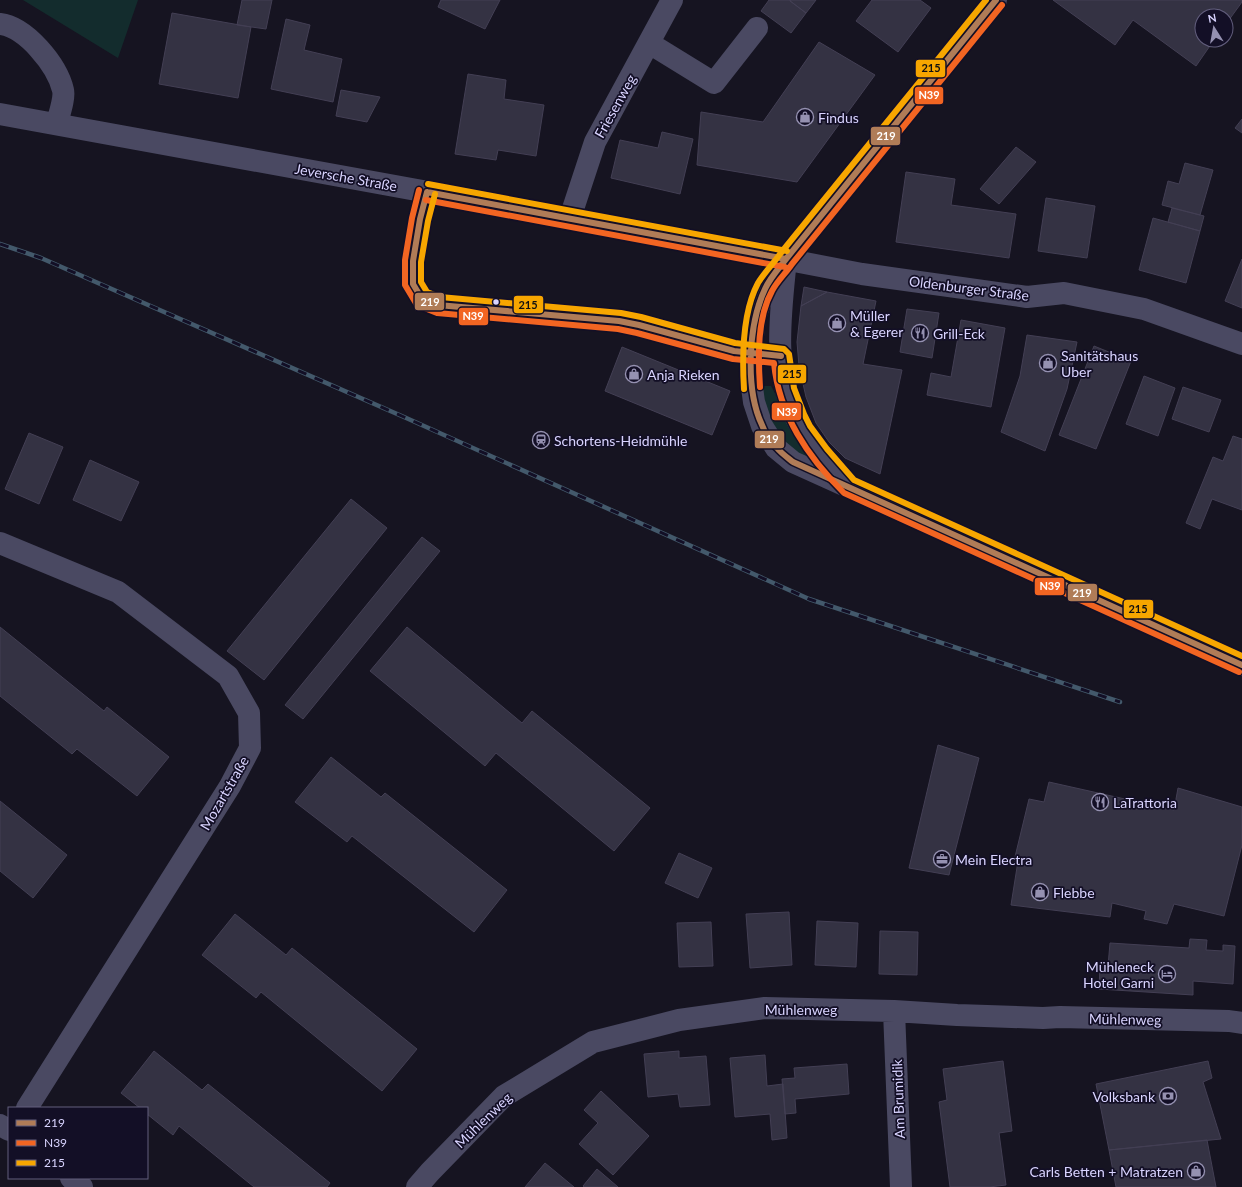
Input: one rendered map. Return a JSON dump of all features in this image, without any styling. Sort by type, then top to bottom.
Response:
[{"type":"street","name":"Friesenweg","points":[[570,218],[595,142],[672,0]]},
{"type":"street","points":[[996,0],[786,259],[765,288],[755,318],[751,354],[751,380],[754,402],[762,426],[776,448],[793,462],[1242,665]]},
{"type":"street","points":[[0,24],[8,25],[27,38],[41,51],[56,70],[63,91],[57,123]]},
{"type":"street","points":[[649,43],[714,83],[757,28]]},
{"type":"street","name":"Jeversche Straße","points":[[0,114],[57,123],[786,259]]},
{"type":"street","points":[[427,192],[412,261],[413,284],[422,299],[438,306],[619,321],[734,351],[781,356]]},
{"type":"street","points":[[786,259],[780,325],[781,356],[786,390],[796,418],[812,442],[849,487]]},
{"type":"street","name":"Oldenburger Straße","points":[[786,259],[862,274],[1027,297],[1064,293],[1144,309],[1242,344]]},
{"type":"street","name":"Mozartstraße","points":[[0,543],[118,592],[228,676],[249,713],[250,748],[230,786],[29,1107]]},
{"type":"street","name":"Mühlenweg","points":[[417,1187],[504,1096],[593,1042],[679,1020],[765,1008],[894,1011],[957,1015],[1222,1021],[1242,1023]]},
{"type":"street","name":"Am Brumidik","points":[[894,1011],[901,1187]]},
{"type":"street","points":[[72,1179],[82,1187]]},
{"type":"green space","points":[[23,0],[138,0],[118,58]]},
{"type":"green space","points":[[764,386],[771,386],[782,411],[812,459],[793,452],[770,425],[761,394]]},
{"type":"building","points":[[242,0],[272,0],[266,29],[237,25]]},
{"type":"building","points":[[441,0],[500,0],[485,29],[438,7]]},
{"type":"building","points":[[769,0],[789,0],[806,13],[791,33],[761,11]]},
{"type":"building","points":[[816,0],[806,13],[790,1]]},
{"type":"building","points":[[872,0],[920,0],[931,8],[898,52],[856,21]]},
{"type":"building","points":[[1053,0],[1242,0],[1234,13],[1234,8],[1194,8],[1194,48],[1208,48],[1196,66],[1133,20],[1115,45]]},
{"type":"building","points":[[172,13],[251,27],[238,98],[159,84]]},
{"type":"building","points":[[286,19],[310,25],[304,50],[342,59],[333,102],[271,89]]},
{"type":"building","name":"Findus","points":[[819,42],[875,75],[797,182],[697,165],[701,112],[763,122]]},
{"type":"building","points":[[468,74],[506,80],[504,99],[544,105],[536,156],[498,150],[496,160],[455,154]]},
{"type":"building","points":[[341,90],[380,97],[367,122],[336,116]]},
{"type":"building","points":[[1242,119],[1242,133],[1235,128]]},
{"type":"building","points":[[662,132],[693,139],[680,194],[611,178],[620,140],[658,148]]},
{"type":"building","points":[[1016,147],[1036,162],[999,204],[980,189]]},
{"type":"building","points":[[1185,163],[1213,170],[1200,215],[1162,205],[1168,181],[1179,184]]},
{"type":"building","points":[[906,172],[955,179],[951,205],[1016,214],[1009,258],[896,242]]},
{"type":"building","points":[[1046,198],[1095,206],[1087,258],[1038,251]]},
{"type":"building","points":[[1172,208],[1204,216],[1200,231],[1168,222]]},
{"type":"building","points":[[1153,218],[1200,231],[1186,283],[1139,270]]},
{"type":"building","points":[[1242,259],[1242,308],[1225,301]]},
{"type":"building","points":[[804,287],[827,292],[801,306]]},
{"type":"building","points":[[827,292],[876,301],[863,364],[902,370],[880,474],[845,458],[829,442],[816,423],[806,397],[799,366],[797,342],[801,306]]},
{"type":"building","name":"Grill-Eck","points":[[907,309],[939,313],[932,358],[900,352]]},
{"type":"building","points":[[961,320],[1005,328],[991,407],[927,395],[931,373],[951,377]]},
{"type":"building","points":[[1027,335],[1077,342],[1067,389],[1045,451],[1001,432],[1020,376]]},
{"type":"building","points":[[1094,346],[1131,361],[1096,449],[1059,435]]},
{"type":"building","points":[[622,347],[730,391],[712,435],[605,391]]},
{"type":"building","points":[[1144,376],[1175,388],[1158,436],[1126,424]]},
{"type":"building","points":[[1183,387],[1221,400],[1209,432],[1172,419]]},
{"type":"building","points":[[29,433],[63,447],[39,504],[5,489]]},
{"type":"building","points":[[1233,436],[1242,439],[1242,510],[1212,499],[1200,529],[1186,523],[1213,457],[1223,461]]},
{"type":"building","points":[[90,460],[139,482],[121,521],[73,500]]},
{"type":"building","points":[[351,499],[387,528],[264,680],[227,651]]},
{"type":"building","points":[[422,537],[440,551],[303,719],[285,705]]},
{"type":"building","points":[[0,627],[104,711],[107,707],[169,757],[137,796],[77,749],[72,754],[0,696]]},
{"type":"building","points":[[407,627],[522,723],[532,711],[650,808],[614,851],[496,753],[485,766],[370,671]]},
{"type":"building","points":[[938,745],[979,758],[949,875],[909,868]]},
{"type":"building","points":[[331,757],[381,797],[385,793],[507,890],[474,932],[352,836],[347,842],[295,802]]},
{"type":"building","points":[[1049,782],[1174,810],[1178,788],[1242,807],[1242,845],[1224,916],[1174,904],[1167,924],[1144,919],[1146,911],[1112,903],[1110,917],[1011,905],[1018,861],[1014,861],[1029,799],[1044,802]]},
{"type":"building","points":[[0,801],[67,855],[33,898],[0,871]]},
{"type":"building","points":[[679,853],[712,868],[698,898],[665,883]]},
{"type":"building","points":[[789,912],[792,965],[750,968],[746,914]]},
{"type":"building","points":[[235,914],[286,955],[292,948],[417,1049],[382,1091],[261,992],[256,998],[202,955]]},
{"type":"building","points":[[817,921],[858,923],[856,967],[815,965]]},
{"type":"building","points":[[711,922],[713,966],[679,967],[677,923]]},
{"type":"building","points":[[880,931],[918,932],[917,975],[879,974]]},
{"type":"building","name":"Mühleneck Hotel Garni","points":[[1190,939],[1207,940],[1206,950],[1223,951],[1223,945],[1235,946],[1233,984],[1193,981],[1193,995],[1099,989],[1100,966],[1108,966],[1110,943],[1189,948]]},
{"type":"building","points":[[154,1051],[202,1090],[208,1084],[330,1183],[327,1187],[254,1187],[179,1126],[173,1135],[148,1115],[148,1107],[139,1107],[121,1093]]},
{"type":"building","points":[[679,1051],[679,1058],[706,1056],[710,1105],[680,1107],[678,1094],[648,1097],[644,1054]]},
{"type":"building","points":[[765,1055],[767,1086],[783,1084],[787,1138],[772,1140],[770,1114],[735,1117],[730,1058]]},
{"type":"building","points":[[1003,1061],[1012,1131],[999,1133],[1006,1185],[989,1187],[950,1187],[939,1102],[947,1100],[943,1069]]},
{"type":"building","points":[[1208,1061],[1212,1078],[1203,1082],[1221,1139],[1109,1150],[1096,1084]]},
{"type":"building","points":[[847,1064],[849,1094],[795,1099],[796,1113],[785,1114],[782,1079],[795,1078],[794,1068]]},
{"type":"building","points":[[601,1091],[649,1136],[613,1175],[579,1144],[598,1123],[584,1110]]},
{"type":"building","points":[[1207,1140],[1216,1187],[1116,1187],[1109,1150]]},
{"type":"building","points":[[545,1163],[574,1187],[525,1187]]},
{"type":"building","points":[[597,1169],[618,1187],[584,1187],[583,1186]]},
{"type":"railway","points":[[0,244],[41,258],[404,417],[809,599],[1120,702]]},
{"type":"transit line","name":"215","points":[[744,389],[744,335],[749,308],[758,283],[986,0]]},
{"type":"transit line","name":"219","points":[[996,0],[786,259],[767,285],[759,304],[755,320],[751,357],[753,394],[763,428],[770,441],[780,452],[793,462],[1242,665]]},
{"type":"transit line","name":"N39","points":[[760,387],[759,351],[761,325],[767,302],[774,287],[1002,5]]},
{"type":"transit line","name":"215","points":[[428,184],[787,251]]},
{"type":"transit line","name":"N39","points":[[419,190],[412,218],[405,260],[405,285],[417,305],[437,313],[618,329],[733,359],[774,363],[782,400],[797,434],[807,450],[844,493],[1239,672]]},
{"type":"transit line","name":"219","points":[[427,192],[420,219],[413,261],[413,284],[422,299],[438,305],[619,321],[734,351],[781,356]]},
{"type":"transit line","name":"219","points":[[427,192],[786,259]]},
{"type":"transit line","name":"215","points":[[435,194],[428,221],[421,262],[421,282],[427,292],[440,297],[621,313],[641,317],[735,343],[784,349],[789,354],[794,388],[810,426],[827,449],[854,480],[1242,656]]},
{"type":"transit line","name":"N39","points":[[426,200],[785,267]]},
{"type":"place","name":"Findus","points":[[805,117]]},
{"type":"place","name":"Müller & Egerer","points":[[837,323]]},
{"type":"place","name":"Grill-Eck","points":[[920,333]]},
{"type":"place","name":"Sanitätshaus Uber","points":[[1048,363]]},
{"type":"place","name":"Anja Rieken","points":[[634,374]]},
{"type":"place","name":"Schortens-Heidmühle","points":[[541,440]]},
{"type":"place","name":"LaTrattoria","points":[[1100,802]]},
{"type":"place","name":"Mein Electra","points":[[942,859]]},
{"type":"place","name":"Flebbe","points":[[1040,892]]},
{"type":"place","name":"Mühleneck Hotel Garni","points":[[1167,974]]},
{"type":"place","name":"Volksbank","points":[[1168,1096]]},
{"type":"place","name":"Carls Betten + Matratzen","points":[[1196,1171]]}]
